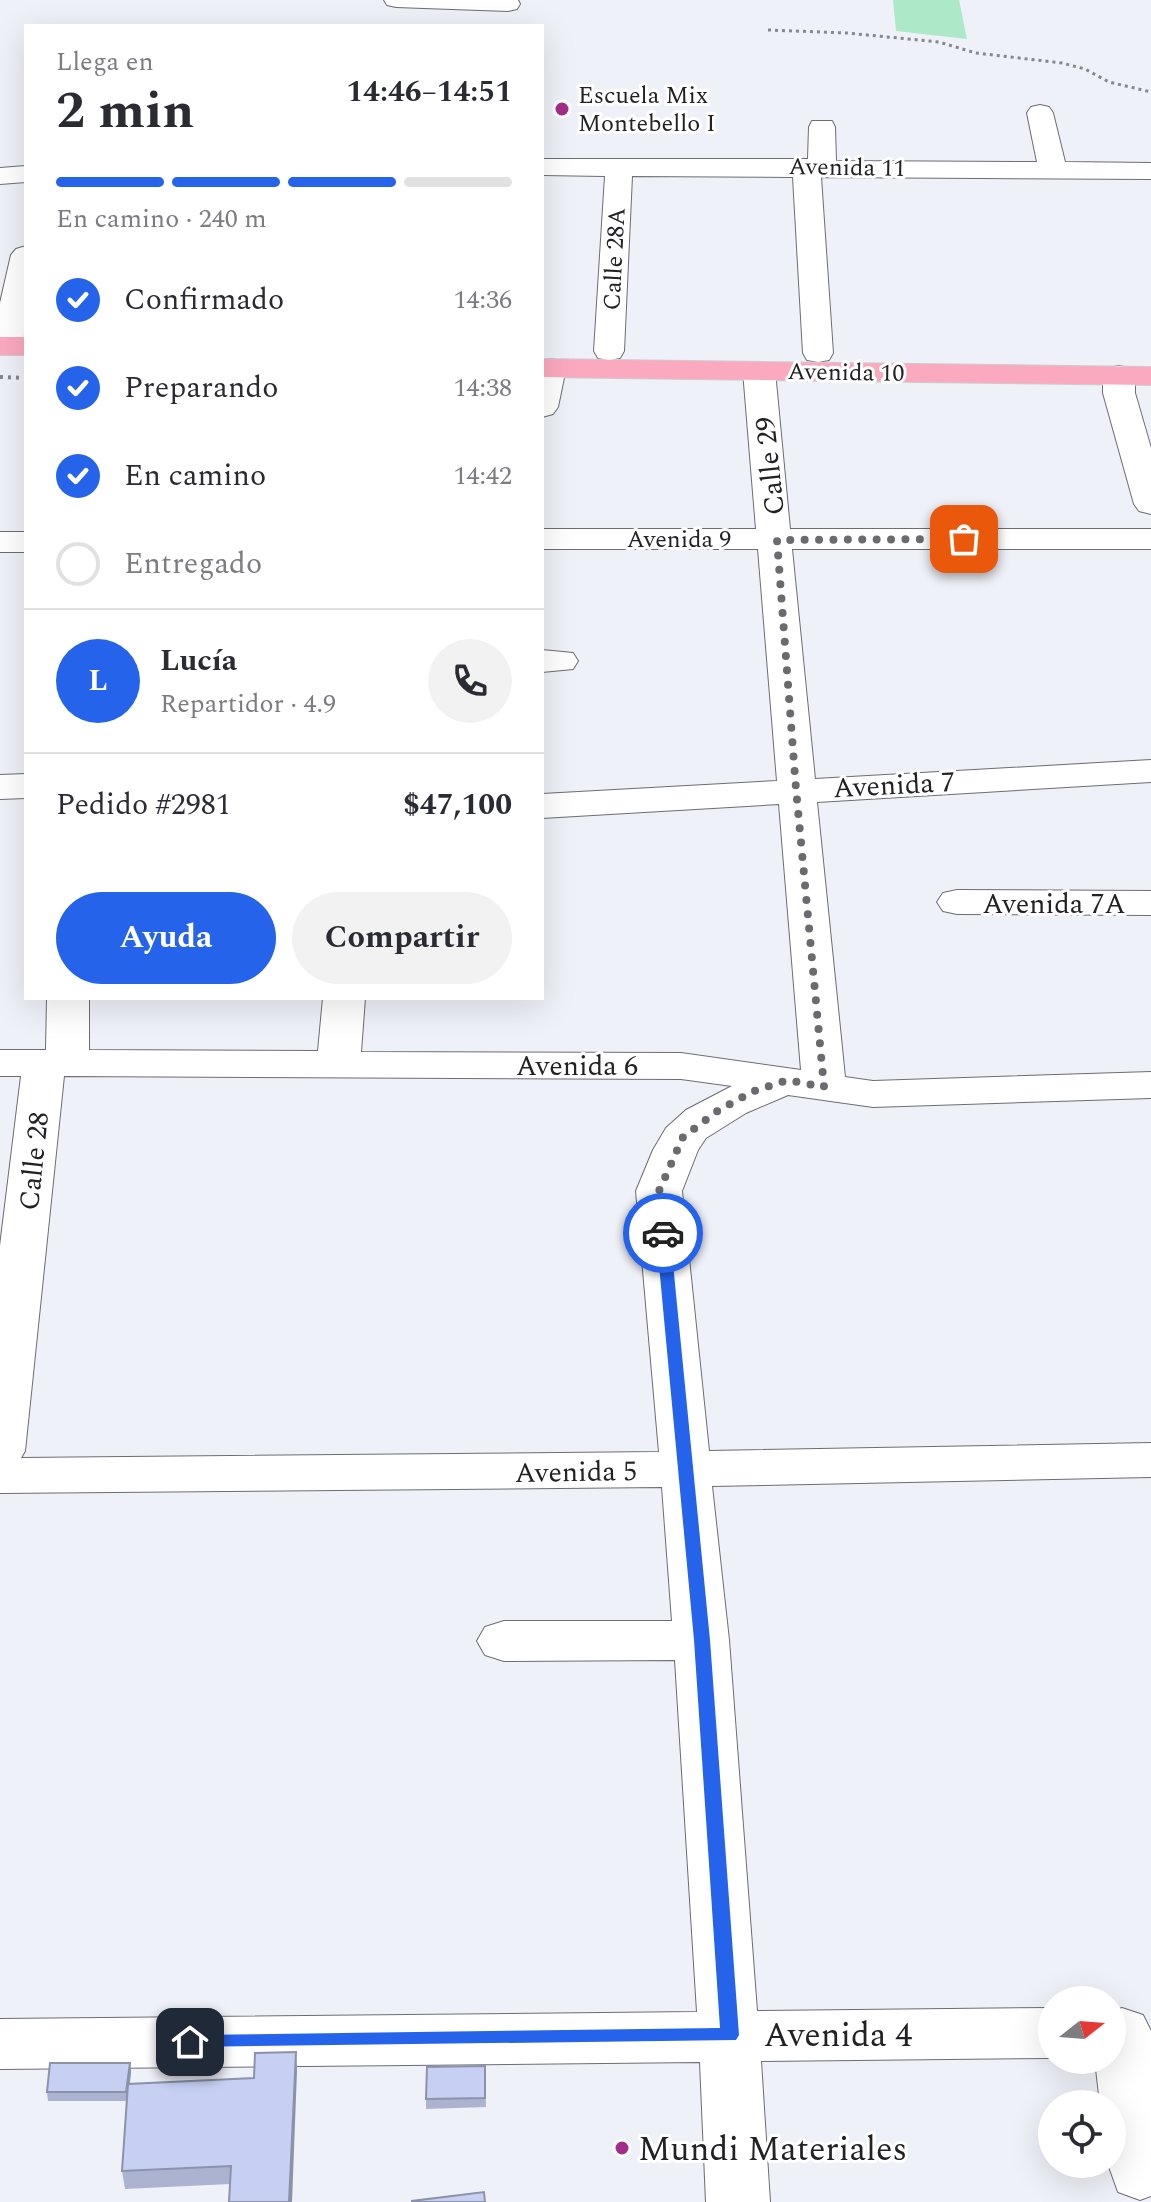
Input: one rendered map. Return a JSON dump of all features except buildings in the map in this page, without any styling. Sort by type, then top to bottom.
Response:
[{"type":"main road","name":"Avenida 10","points":[[545,362],[609,351],[1151,357]]},
{"type":"main road","name":"Avenida 10","points":[[545,362],[759,371],[1135,375]]},
{"type":"street","points":[[396,0],[508,4]]},
{"type":"street","points":[[1040,113],[1053,170]]},
{"type":"street","points":[[818,353],[814,167],[822,127]]},
{"type":"street","name":"Avenida 11","points":[[544,167],[1151,171]]},
{"type":"street","name":"Calle 28A","points":[[609,351],[619,167]]},
{"type":"street","points":[[0,176],[24,174]]},
{"type":"street","points":[[11,352],[24,268]]},
{"type":"street","name":"Calle 29","points":[[759,371],[777,540],[796,789],[806,1084]]},
{"type":"street","points":[[1135,375],[1119,393],[1151,504]]},
{"type":"street","name":"Avenida 9","points":[[544,539],[1151,539]]},
{"type":"street","points":[[0,542],[24,542]]},
{"type":"street","name":"Avenida 7","points":[[544,806],[1151,771]]},
{"type":"street","points":[[0,787],[24,786]]},
{"type":"street","name":"Avenida 7A","points":[[957,902],[1151,903]]},
{"type":"street","name":"Calle 28","points":[[0,1451],[37,1063],[67,1000]]},
{"type":"street","points":[[339,1063],[344,1000]]},
{"type":"street","name":"Avenida 6","points":[[37,1063],[681,1066],[873,1094],[1151,1085]]},
{"type":"street","points":[[738,2202],[730,2035],[702,1640],[659,1191],[701,1123],[754,1091],[806,1084]]},
{"type":"street","name":"Avenida 5","points":[[0,1476],[686,1469],[1151,1460]]},
{"type":"street","points":[[504,1641],[702,1640]]},
{"type":"street","points":[[1128,2032],[1140,2173]]},
{"type":"street","name":"Avenida 4","points":[[0,2044],[1038,2033]]},
{"type":"path","points":[[768,30],[847,33],[939,42],[976,53],[1062,63],[1120,86],[1151,92]]},
{"type":"path","points":[[0,377],[24,378]]},
{"type":"green space","points":[[893,0],[959,0],[967,39],[896,31]]},
{"type":"way so far","points":[[663,1233],[659,1191],[683,1137],[719,1110],[754,1091],[788,1080],[824,1087],[777,540],[964,539]]},
{"type":"place","name":"Escuela Mix Montebello I","points":[[562,109]]},
{"type":"place","name":"Mundi Materiales","points":[[622,2148]]},
{"type":"route","points":[[190,2042],[730,2035],[702,1640],[663,1233]]}]
